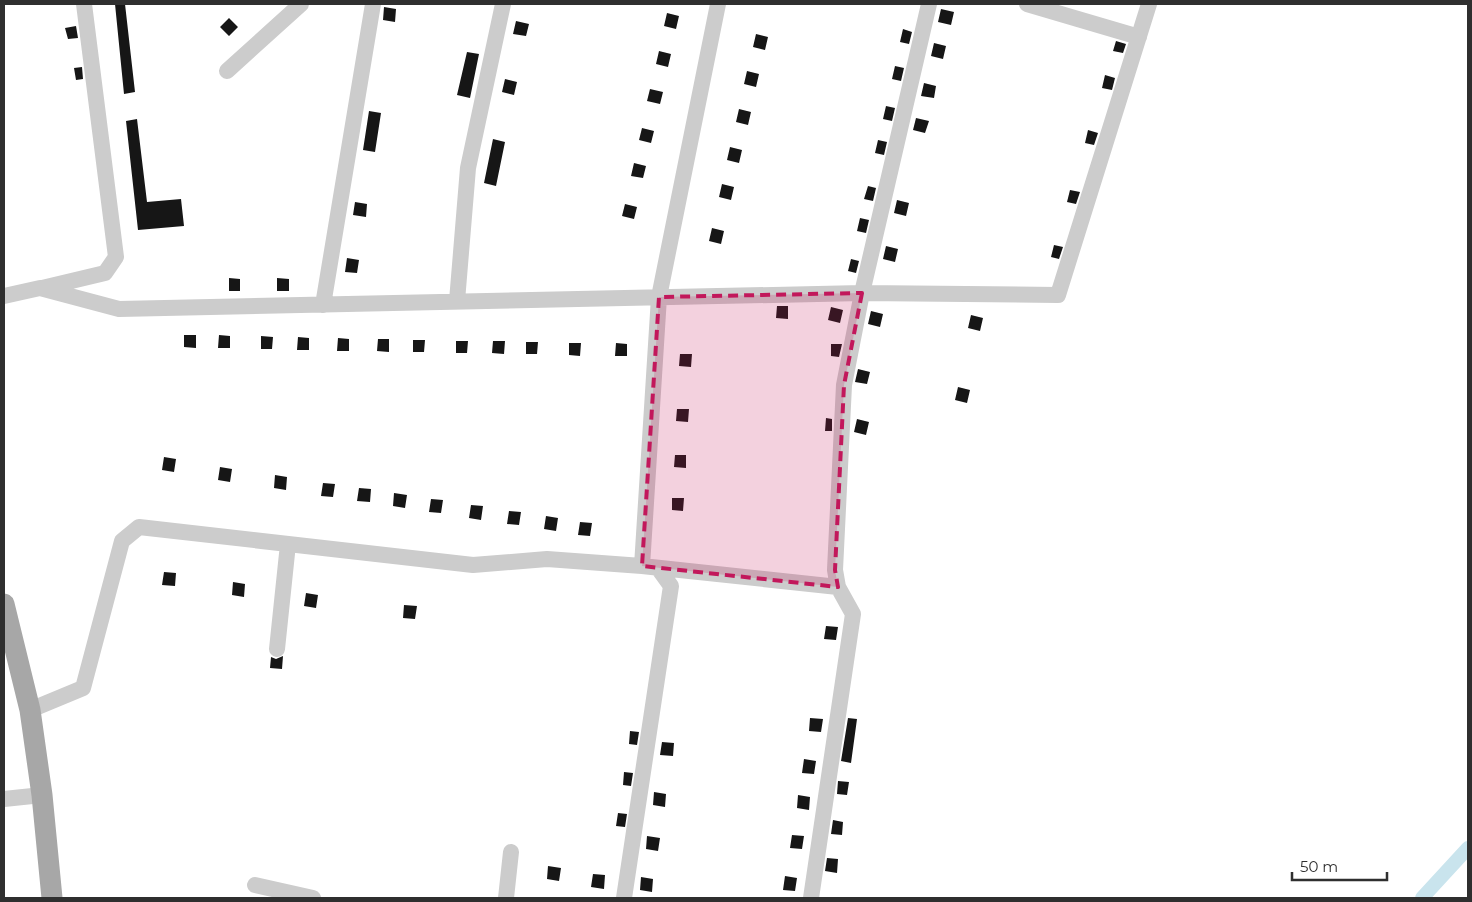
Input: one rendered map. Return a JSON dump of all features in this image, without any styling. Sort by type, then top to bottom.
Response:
[{"type":"main road","points":[[4,604],[10,656],[30,710],[42,795],[52,898]]},
{"type":"street","points":[[4,296],[105,273],[116,257],[84,4]]},
{"type":"street","points":[[227,71],[301,4]]},
{"type":"street","points":[[323,305],[373,4]]},
{"type":"street","points":[[457,301],[468,168],[503,4]]},
{"type":"street","points":[[624,898],[671,586],[650,567],[659,296],[718,4]]},
{"type":"street","points":[[811,898],[852,614],[838,587],[835,570],[844,385],[862,293],[929,4]]},
{"type":"street","points":[[1027,4],[1139,36]]},
{"type":"street","points":[[40,288],[119,309],[659,296],[862,293],[1058,295],[1149,4]]},
{"type":"street","points":[[30,710],[83,688],[122,541],[139,527],[472,565],[547,559],[650,567],[838,587]]},
{"type":"street","points":[[277,649],[288,544]]},
{"type":"street","points":[[4,799],[42,795]]},
{"type":"street","points":[[506,898],[511,852]]},
{"type":"street","points":[[255,885],[313,898]]},
{"type":"highlighted area","points":[[862,293],[844,385],[835,570],[838,587],[642,566],[659,297]]},
{"type":"building","points":[[115,4],[125,4],[135,92],[124,94]]},
{"type":"building","points":[[384,7],[396,9],[395,22],[383,20]]},
{"type":"building","points":[[941,9],[954,12],[951,25],[938,22]]},
{"type":"building","points":[[667,13],[679,16],[676,29],[664,26]]},
{"type":"building","points":[[229,18],[238,27],[229,36],[220,27]]},
{"type":"building","points":[[516,21],[529,24],[526,36],[513,34]]},
{"type":"building","points":[[76,26],[78,38],[68,39],[65,28]]},
{"type":"building","points":[[903,29],[912,32],[909,44],[900,42]]},
{"type":"building","points":[[756,34],[768,37],[765,50],[753,47]]},
{"type":"building","points":[[1116,41],[1126,44],[1123,53],[1113,51]]},
{"type":"building","points":[[934,43],[946,46],[943,59],[931,56]]},
{"type":"building","points":[[659,51],[671,54],[668,67],[656,64]]},
{"type":"building","points":[[467,52],[479,54],[470,98],[457,95]]},
{"type":"building","points":[[895,66],[904,68],[901,81],[892,79]]},
{"type":"building","points":[[82,67],[83,79],[76,80],[74,68]]},
{"type":"building","points":[[747,71],[759,74],[756,87],[744,84]]},
{"type":"building","points":[[1105,75],[1115,78],[1112,90],[1102,88]]},
{"type":"building","points":[[505,79],[517,82],[514,95],[502,92]]},
{"type":"building","points":[[924,83],[936,86],[934,98],[921,96]]},
{"type":"building","points":[[650,89],[663,92],[660,104],[647,101]]},
{"type":"building","points":[[886,106],[895,108],[892,121],[883,119]]},
{"type":"building","points":[[739,109],[751,112],[748,125],[736,122]]},
{"type":"building","points":[[369,111],[381,113],[375,152],[363,150]]},
{"type":"building","points":[[916,118],[929,121],[925,133],[913,130]]},
{"type":"building","points":[[137,119],[147,202],[181,199],[184,226],[138,230],[126,121]]},
{"type":"building","points":[[642,128],[654,131],[651,143],[639,140]]},
{"type":"building","points":[[1088,130],[1098,133],[1094,145],[1085,143]]},
{"type":"building","points":[[493,139],[505,142],[496,186],[484,183]]},
{"type":"building","points":[[878,140],[887,142],[884,155],[875,153]]},
{"type":"building","points":[[730,147],[742,150],[739,163],[727,160]]},
{"type":"building","points":[[634,163],[646,166],[643,178],[631,176]]},
{"type":"building","points":[[722,184],[734,187],[731,200],[719,197]]},
{"type":"building","points":[[868,186],[876,188],[873,201],[864,199]]},
{"type":"building","points":[[1070,190],[1080,192],[1076,204],[1067,202]]},
{"type":"building","points":[[897,200],[909,203],[906,216],[894,213]]},
{"type":"building","points":[[355,202],[367,204],[366,217],[353,215]]},
{"type":"building","points":[[625,204],[637,207],[634,219],[622,216]]},
{"type":"building","points":[[860,218],[869,220],[866,233],[857,231]]},
{"type":"building","points":[[712,228],[724,231],[721,244],[709,241]]},
{"type":"building","points":[[1054,245],[1063,247],[1059,259],[1051,257]]},
{"type":"building","points":[[886,246],[898,249],[895,262],[883,259]]},
{"type":"building","points":[[347,258],[359,260],[357,273],[345,272]]},
{"type":"building","points":[[851,259],[859,261],[856,273],[848,271]]},
{"type":"building","points":[[229,278],[240,279],[240,291],[229,291]]},
{"type":"building","points":[[277,278],[289,279],[289,291],[277,291]]},
{"type":"building","points":[[777,306],[788,306],[788,319],[776,318]]},
{"type":"building","points":[[831,307],[843,310],[840,323],[828,320]]},
{"type":"building","points":[[871,311],[883,314],[880,327],[868,324]]},
{"type":"building","points":[[971,315],[983,318],[980,331],[968,328]]},
{"type":"building","points":[[184,335],[196,335],[196,348],[184,347]]},
{"type":"building","points":[[219,335],[230,336],[230,348],[218,348]]},
{"type":"building","points":[[261,336],[273,337],[272,349],[261,349]]},
{"type":"building","points":[[298,337],[309,338],[309,350],[297,350]]},
{"type":"building","points":[[338,338],[349,339],[349,351],[337,351]]},
{"type":"building","points":[[378,339],[389,339],[389,352],[377,351]]},
{"type":"building","points":[[413,340],[425,340],[424,352],[413,352]]},
{"type":"building","points":[[456,341],[468,341],[467,353],[456,353]]},
{"type":"building","points":[[493,341],[505,341],[504,354],[492,353]]},
{"type":"building","points":[[526,342],[538,342],[537,354],[526,354]]},
{"type":"building","points":[[569,343],[581,343],[580,356],[569,355]]},
{"type":"building","points":[[616,343],[627,344],[627,356],[615,356]]},
{"type":"building","points":[[831,344],[842,344],[839,357],[831,356]]},
{"type":"building","points":[[680,354],[692,354],[691,367],[679,366]]},
{"type":"building","points":[[858,369],[870,372],[867,384],[855,382]]},
{"type":"building","points":[[958,387],[970,390],[967,403],[955,400]]},
{"type":"building","points":[[677,409],[689,409],[688,422],[676,421]]},
{"type":"building","points":[[826,418],[832,419],[832,431],[825,431]]},
{"type":"building","points":[[857,419],[869,422],[866,435],[854,432]]},
{"type":"building","points":[[675,455],[686,455],[686,468],[674,467]]},
{"type":"building","points":[[164,457],[176,459],[174,472],[162,470]]},
{"type":"building","points":[[220,467],[232,469],[230,482],[218,480]]},
{"type":"building","points":[[275,475],[287,477],[286,490],[274,488]]},
{"type":"building","points":[[323,483],[335,484],[333,497],[321,496]]},
{"type":"building","points":[[359,488],[371,489],[370,502],[357,501]]},
{"type":"building","points":[[394,493],[407,495],[405,508],[393,506]]},
{"type":"building","points":[[672,498],[684,498],[683,511],[672,510]]},
{"type":"building","points":[[431,499],[443,500],[441,513],[429,512]]},
{"type":"building","points":[[471,505],[483,506],[481,520],[469,518]]},
{"type":"building","points":[[509,511],[521,512],[519,525],[507,524]]},
{"type":"building","points":[[546,516],[558,518],[556,531],[544,529]]},
{"type":"building","points":[[580,522],[592,523],[590,536],[578,535]]},
{"type":"building","points":[[164,572],[176,573],[175,586],[162,585]]},
{"type":"building","points":[[233,582],[245,584],[244,597],[232,595]]},
{"type":"building","points":[[306,593],[318,595],[316,608],[304,606]]},
{"type":"building","points":[[404,605],[417,606],[415,619],[403,618]]},
{"type":"building","points":[[826,626],[838,627],[836,640],[824,639]]},
{"type":"building","points":[[283,656],[282,669],[270,668],[271,657],[276,659]]},
{"type":"building","points":[[810,718],[823,719],[821,732],[809,731]]},
{"type":"building","points":[[848,718],[857,719],[851,763],[841,761]]},
{"type":"building","points":[[630,731],[639,732],[637,745],[629,744]]},
{"type":"building","points":[[662,742],[674,743],[673,756],[660,755]]},
{"type":"building","points":[[804,759],[816,761],[814,774],[802,773]]},
{"type":"building","points":[[624,772],[633,773],[631,786],[623,785]]},
{"type":"building","points":[[838,781],[849,782],[847,795],[837,794]]},
{"type":"building","points":[[654,792],[666,794],[665,807],[653,805]]},
{"type":"building","points":[[798,795],[810,797],[809,810],[797,808]]},
{"type":"building","points":[[618,813],[627,814],[625,827],[616,826]]},
{"type":"building","points":[[833,820],[843,822],[842,835],[831,834]]},
{"type":"building","points":[[792,835],[804,836],[802,849],[790,848]]},
{"type":"building","points":[[647,836],[660,838],[658,851],[646,849]]},
{"type":"building","points":[[827,858],[838,859],[837,873],[825,871]]},
{"type":"building","points":[[548,866],[561,868],[559,881],[547,879]]},
{"type":"building","points":[[593,874],[605,875],[604,889],[591,887]]},
{"type":"building","points":[[785,876],[797,878],[795,891],[783,890]]},
{"type":"building","points":[[641,877],[653,879],[652,892],[640,890]]},
{"type":"waterway","points":[[1422,898],[1468,848]]}]
